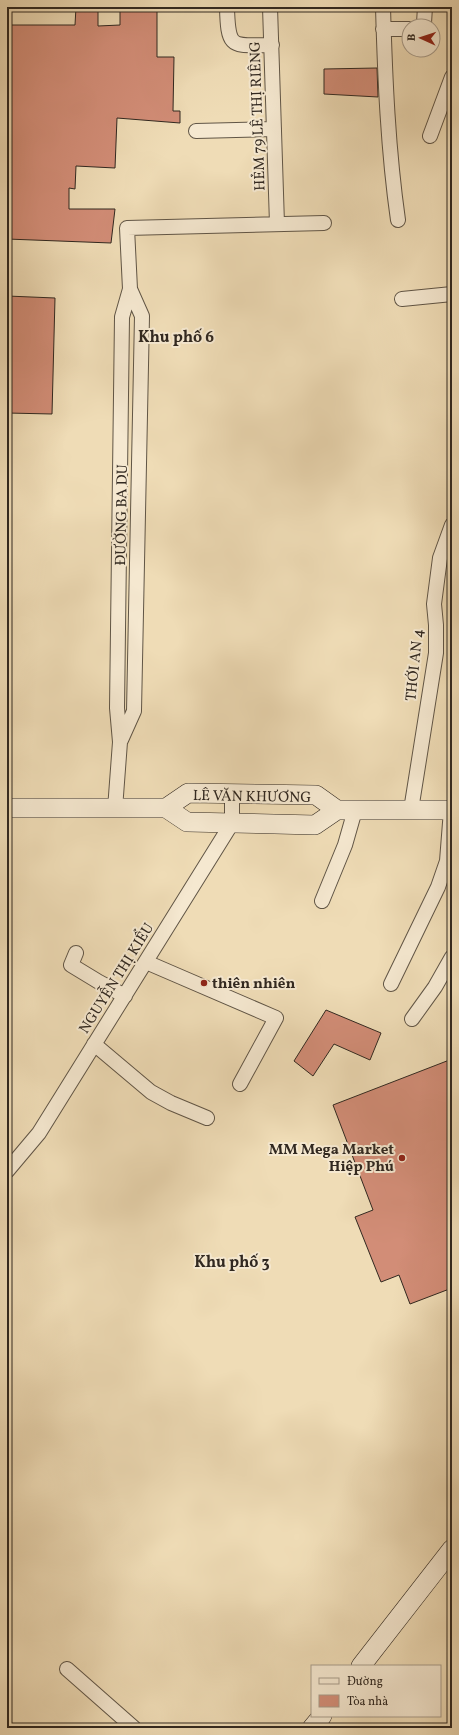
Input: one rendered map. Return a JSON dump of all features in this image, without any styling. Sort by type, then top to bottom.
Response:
[{"type":"main road","name":"LÊ VĂN KHƯƠNG","points":[[188,793],[316,795],[346,810],[315,825],[187,822],[166,808],[188,793]]},
{"type":"main road","points":[[7,808],[166,808]]},
{"type":"main road","points":[[346,810],[451,810]]},
{"type":"main road","points":[[362,1665],[452,1549]]},
{"type":"main road","points":[[312,1728],[321,1717]]},
{"type":"street","points":[[227,7],[228,34],[233,42],[239,46],[272,45]]},
{"type":"street","name":"HẺM 79 LÊ THỊ RIÊNG","points":[[270,7],[277,224]]},
{"type":"street","points":[[383,7],[385,88],[398,220]]},
{"type":"street","points":[[424,18],[425,7]]},
{"type":"street","points":[[383,29],[401,28]]},
{"type":"street","points":[[430,136],[452,77]]},
{"type":"street","points":[[196,132],[274,129]]},
{"type":"street","points":[[277,224],[324,223]]},
{"type":"street","name":"ĐƯỜNG BA DU","points":[[115,809],[120,742],[117,708],[122,317],[130,289],[127,228],[277,224]]},
{"type":"street","name":"ĐƯỜNG BA DU","points":[[120,742],[134,711],[142,316],[130,289]]},
{"type":"street","points":[[402,299],[452,294]]},
{"type":"street","points":[[120,484],[138,480]]},
{"type":"street","name":"THỚI AN 4","points":[[411,810],[436,654],[434,604],[440,558],[452,525]]},
{"type":"street","points":[[232,794],[232,823]]},
{"type":"street","points":[[322,901],[345,845],[346,810]]},
{"type":"street","points":[[390,984],[438,887],[450,854],[451,810]]},
{"type":"street","name":"NGUYỄN THỊ KIỂU","points":[[8,1168],[39,1133],[232,823]]},
{"type":"street","points":[[76,953],[71,965],[125,996]]},
{"type":"street","points":[[412,1019],[435,987],[452,957]]},
{"type":"street","points":[[146,962],[276,1018],[240,1084]]},
{"type":"street","points":[[94,1044],[151,1092],[171,1103],[207,1118]]},
{"type":"street","points":[[67,1669],[134,1728]]},
{"type":"building","points":[[76,7],[98,7],[98,26],[120,25],[120,7],[157,7],[157,57],[174,57],[173,111],[180,111],[180,123],[117,118],[115,168],[76,166],[75,189],[69,188],[69,209],[115,209],[111,243],[7,239],[7,25],[75,25]]},
{"type":"building","points":[[377,68],[378,97],[324,94],[324,69]]},
{"type":"building","points":[[7,296],[55,298],[52,414],[7,413]]},
{"type":"building","points":[[326,1010],[381,1033],[370,1060],[334,1044],[313,1076],[294,1061]]},
{"type":"building","name":"MM Mega Market Hiệp Phú","points":[[452,1059],[452,1288],[410,1304],[399,1275],[381,1282],[355,1217],[373,1210],[333,1105]]},
{"type":"place","name":"thiên nhiên","points":[[204,983]]},
{"type":"place","name":"MM Mega Market Hiệp Phú","points":[[402,1158]]},
{"type":"district","name":"Khu phố 6","points":[[176,336]]},
{"type":"district","name":"Khu phố 3","points":[[232,1261]]}]
